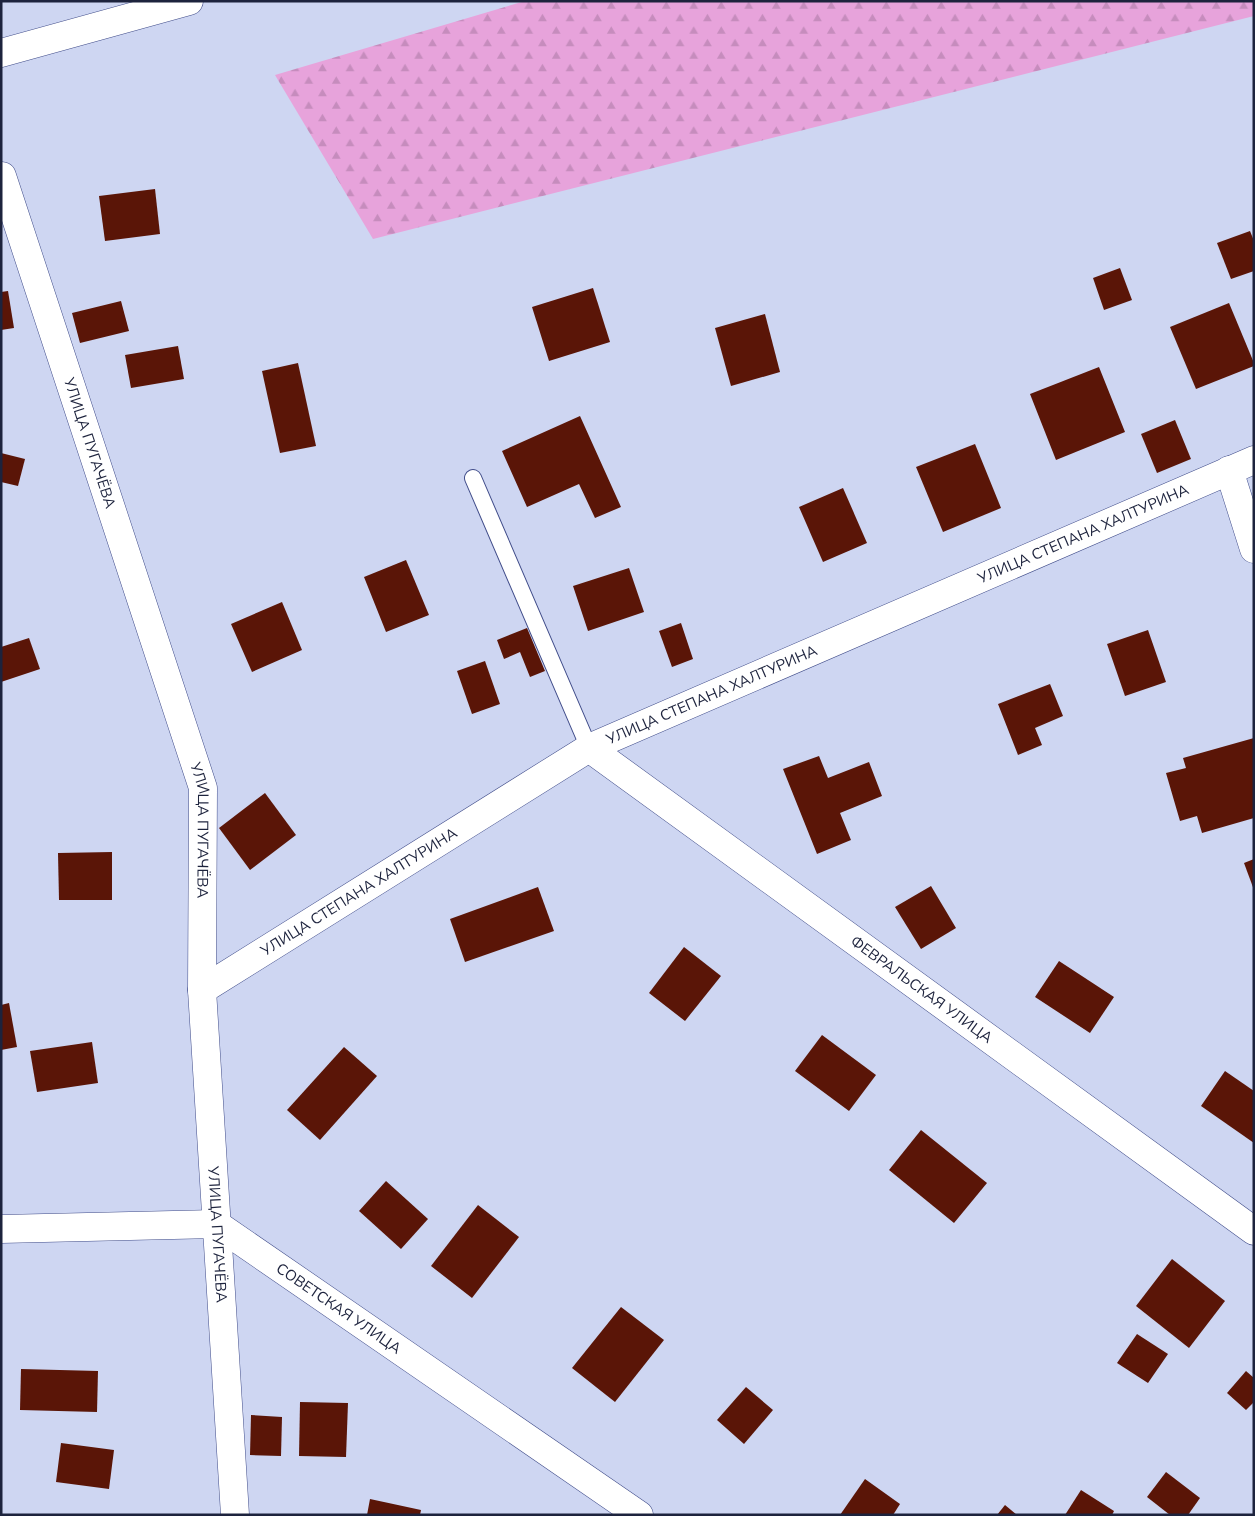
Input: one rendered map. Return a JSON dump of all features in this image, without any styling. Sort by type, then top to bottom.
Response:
[{"type":"street","points":[[1,53],[189,1]]},
{"type":"street","name":"УЛИЦА ПУГАЧЁВА","points":[[2,176],[203,788],[202,990],[235,1515]]},
{"type":"street","name":"УЛИЦА СТЕПАНА ХАЛТУРИНА","points":[[202,990],[589,748],[1254,460]]},
{"type":"street","points":[[1229,470],[1254,549]]},
{"type":"street","name":"ФЕВРАЛЬСКАЯ УЛИЦА","points":[[589,748],[1254,1231]]},
{"type":"street","points":[[1,1229],[216,1224]]},
{"type":"street","name":"СОВЕТСКАЯ УЛИЦА","points":[[216,1224],[639,1515]]},
{"type":"lane","points":[[473,478],[589,748]]},
{"type":"green space","points":[[525,1],[1254,1],[1254,16],[373,239],[275,75]]},
{"type":"building","points":[[155,189],[160,234],[105,241],[99,196]]},
{"type":"building","points":[[1250,231],[1254,241],[1254,271],[1231,279],[1217,243]]},
{"type":"building","points":[[1120,268],[1132,300],[1104,310],[1093,278]]},
{"type":"building","points":[[593,288],[610,342],[549,361],[532,307]]},
{"type":"building","points":[[8,291],[14,328],[1,330],[1,292]]},
{"type":"building","points":[[121,301],[129,331],[80,343],[72,313]]},
{"type":"building","points":[[1229,303],[1254,366],[1196,389],[1170,327]]},
{"type":"building","points":[[765,314],[780,372],[731,386],[715,328]]},
{"type":"building","points":[[178,346],[184,379],[131,388],[125,355]]},
{"type":"building","points":[[298,363],[316,446],[280,453],[262,371]]},
{"type":"building","points":[[1099,367],[1125,432],[1056,460],[1030,394]]},
{"type":"building","points":[[580,416],[621,507],[595,518],[579,484],[527,507],[502,451]]},
{"type":"building","points":[[1175,420],[1191,459],[1157,473],[1141,434]]},
{"type":"building","points":[[975,444],[1001,508],[943,532],[916,467]]},
{"type":"building","points":[[1,453],[25,459],[18,486],[1,482]]},
{"type":"building","points":[[843,488],[867,543],[823,562],[799,507]]},
{"type":"building","points":[[406,560],[429,615],[386,632],[364,577]]},
{"type":"building","points":[[629,568],[644,612],[588,631],[573,586]]},
{"type":"building","points":[[282,602],[302,650],[252,672],[231,624]]},
{"type":"building","points":[[681,623],[693,659],[672,667],[659,631]]},
{"type":"building","points":[[527,628],[545,671],[530,677],[520,652],[504,659],[497,640]]},
{"type":"building","points":[[1148,630],[1166,682],[1125,696],[1107,644]]},
{"type":"building","points":[[29,638],[40,669],[1,682],[1,647]]},
{"type":"building","points":[[485,661],[500,704],[472,714],[457,671]]},
{"type":"building","points":[[1050,684],[1063,716],[1035,728],[1042,745],[1018,755],[998,704]]},
{"type":"building","points":[[1254,738],[1254,818],[1202,833],[1197,816],[1180,821],[1166,773],[1186,768],[1183,758]]},
{"type":"building","points":[[819,756],[828,778],[869,762],[882,796],[840,813],[851,840],[817,854],[783,769]]},
{"type":"building","points":[[265,793],[296,835],[250,870],[219,828]]},
{"type":"building","points":[[112,852],[112,900],[59,900],[58,853]]},
{"type":"building","points":[[1254,859],[1254,890],[1244,863]]},
{"type":"building","points":[[931,886],[956,928],[921,949],[895,907]]},
{"type":"building","points":[[538,887],[554,931],[465,962],[450,919]]},
{"type":"building","points":[[684,947],[721,976],[685,1021],[649,993]]},
{"type":"building","points":[[1059,961],[1114,997],[1090,1033],[1035,997]]},
{"type":"building","points":[[9,1003],[17,1047],[1,1050],[1,1005]]},
{"type":"building","points":[[822,1035],[876,1075],[849,1111],[795,1071]]},
{"type":"building","points":[[92,1042],[98,1083],[37,1092],[30,1051]]},
{"type":"building","points":[[344,1047],[377,1076],[320,1140],[287,1110]]},
{"type":"building","points":[[1225,1071],[1254,1091],[1254,1143],[1201,1106]]},
{"type":"building","points":[[921,1130],[987,1183],[954,1223],[889,1170]]},
{"type":"building","points":[[386,1181],[428,1219],[401,1249],[359,1211]]},
{"type":"building","points":[[478,1205],[519,1237],[472,1298],[431,1266]]},
{"type":"building","points":[[1172,1259],[1225,1301],[1189,1348],[1136,1306]]},
{"type":"building","points":[[621,1307],[664,1340],[615,1402],[572,1368]]},
{"type":"building","points":[[1137,1334],[1168,1354],[1148,1383],[1117,1363]]},
{"type":"building","points":[[21,1369],[98,1371],[97,1412],[20,1410]]},
{"type":"building","points":[[1246,1371],[1254,1378],[1254,1402],[1246,1410],[1227,1393]]},
{"type":"building","points":[[746,1387],[773,1410],[744,1444],[717,1420]]},
{"type":"building","points":[[300,1402],[348,1403],[346,1457],[299,1456]]},
{"type":"building","points":[[251,1415],[282,1417],[281,1456],[250,1455]]},
{"type":"building","points":[[61,1443],[114,1450],[109,1489],[56,1482]]},
{"type":"building","points":[[1166,1472],[1200,1498],[1188,1515],[1170,1515],[1147,1497]]},
{"type":"building","points":[[865,1479],[900,1504],[893,1515],[840,1515]]},
{"type":"building","points":[[1081,1490],[1114,1511],[1112,1515],[1065,1515]]},
{"type":"building","points":[[370,1499],[421,1510],[420,1515],[367,1515]]},
{"type":"building","points":[[1005,1505],[1017,1515],[997,1515]]}]
